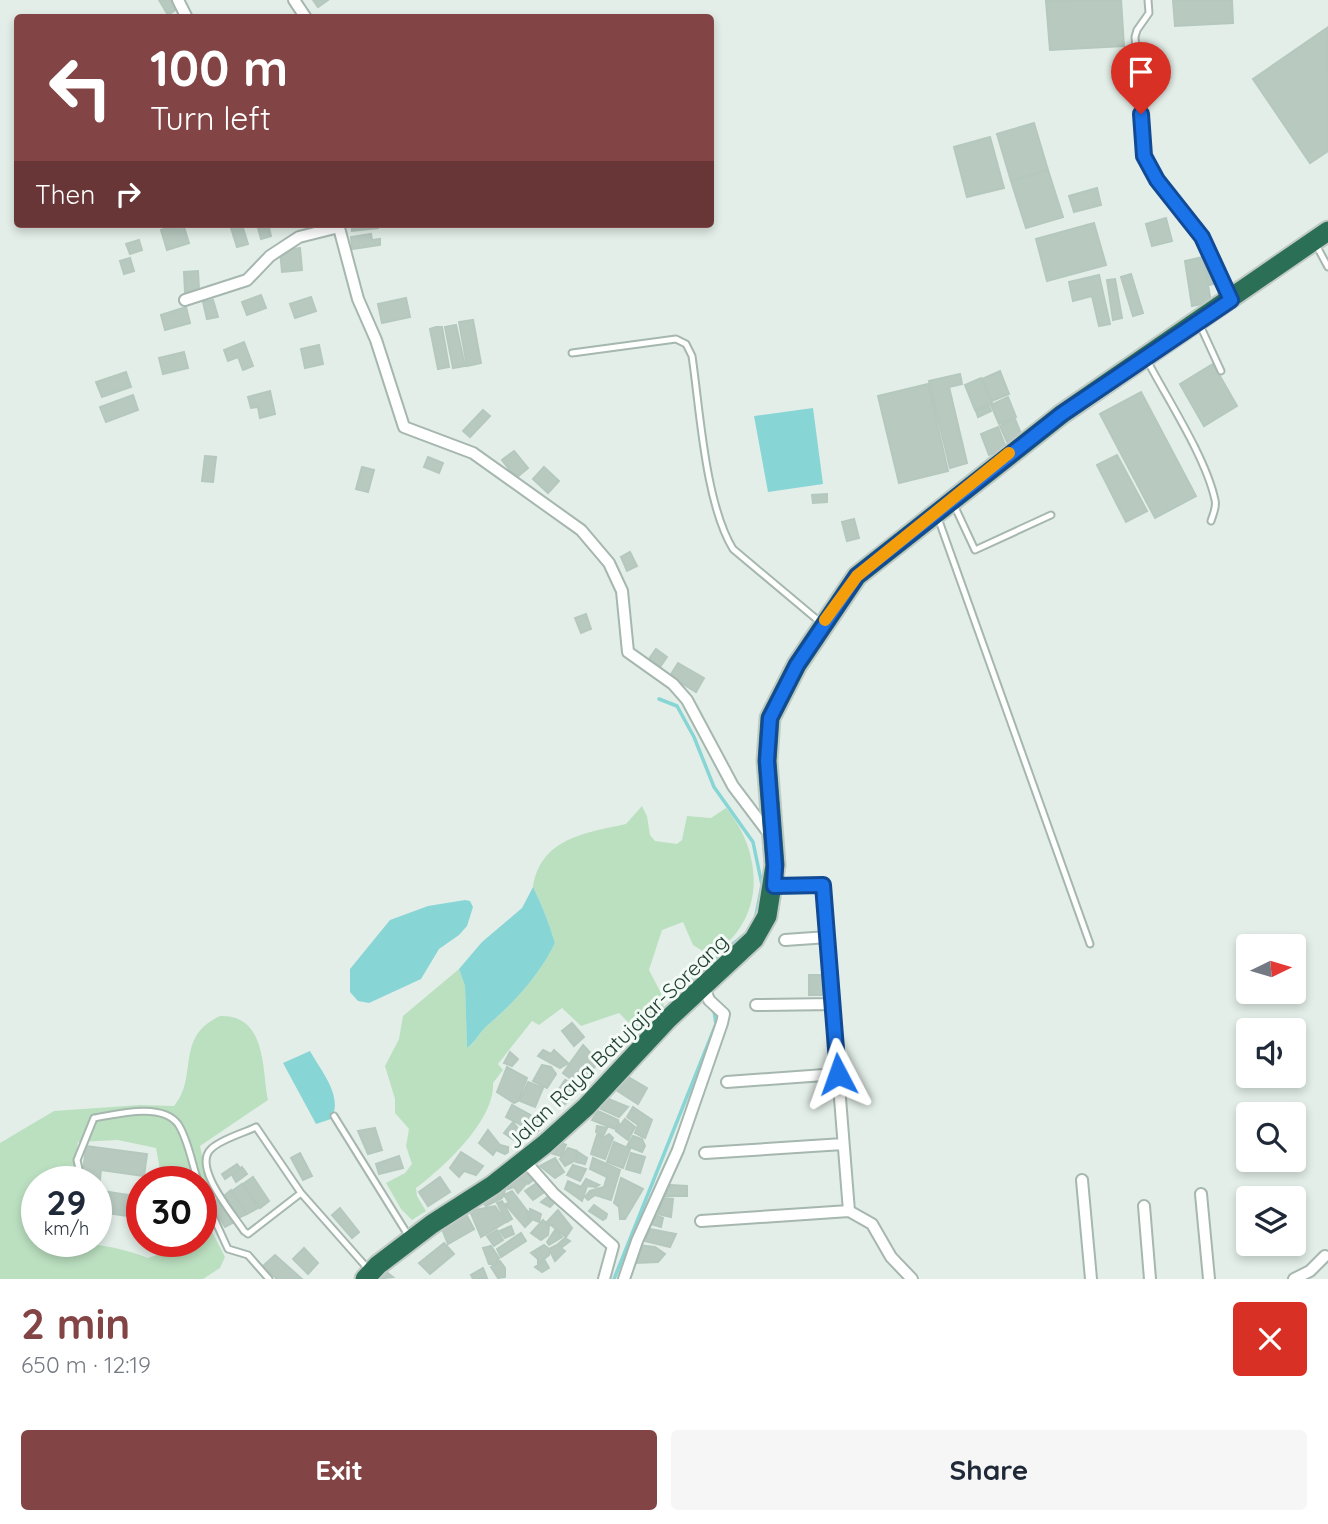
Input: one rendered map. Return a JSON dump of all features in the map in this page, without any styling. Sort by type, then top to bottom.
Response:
[{"type":"highway","name":"Jalan Raya Batujajar-Soreang","points":[[368,1276],[411,1239],[525,1161],[566,1126],[668,1019],[754,939],[767,916],[774,886],[767,761],[770,718],[822,623],[857,576],[943,505],[1062,414],[1321,236]]},
{"type":"street","points":[[185,300],[247,280],[270,256],[299,237],[332,228]]},
{"type":"street","points":[[340,228],[358,299],[376,340],[404,427],[473,453],[581,530],[609,563],[620,584],[628,652],[673,684],[687,700],[733,786],[773,840]]},
{"type":"street","points":[[774,886],[823,885],[849,1211]]},
{"type":"street","points":[[785,940],[828,937]]},
{"type":"street","points":[[624,1279],[637,1241],[678,1150],[722,1023],[724,1014],[709,1000],[704,987]]},
{"type":"street","points":[[756,1004],[833,1004]]},
{"type":"street","points":[[727,1082],[838,1074]]},
{"type":"street","points":[[705,1153],[843,1144]]},
{"type":"street","points":[[525,1161],[554,1194],[613,1245],[604,1279]]},
{"type":"street","points":[[1082,1180],[1091,1279]]},
{"type":"street","points":[[1201,1194],[1209,1279]]},
{"type":"street","points":[[1144,1206],[1150,1279]]},
{"type":"street","points":[[701,1221],[849,1211],[872,1224],[891,1258],[912,1279]]},
{"type":"street","points":[[1294,1279],[1310,1271],[1325,1256]]},
{"type":"lane","points":[[1148,0],[1149,13],[1135,37],[1144,156],[1157,180],[1202,237],[1231,300]]},
{"type":"lane","points":[[1321,236],[1328,267]]},
{"type":"lane","points":[[1198,322],[1221,371]]},
{"type":"lane","points":[[572,353],[676,339],[685,344],[692,356],[706,453],[724,535],[733,548],[795,603],[822,623]]},
{"type":"lane","points":[[1146,358],[1188,436],[1210,488],[1215,508],[1210,520]]},
{"type":"lane","points":[[943,505],[975,550],[1051,515]]},
{"type":"lane","points":[[943,505],[1090,944]]},
{"type":"lane","points":[[78,1166],[77,1160],[94,1118],[154,1112],[168,1115],[179,1125],[193,1166]]},
{"type":"lane","points":[[334,1116],[411,1239]]},
{"type":"lane","points":[[301,1193],[248,1234],[207,1174],[205,1159],[211,1148],[257,1127],[301,1193],[368,1276]]},
{"type":"lane","points":[[217,1225],[228,1249],[248,1255],[269,1279]]},
{"type":"green space","points":[[642,806],[647,816],[650,835],[655,841],[677,844],[682,840],[687,816],[711,818],[726,808],[744,836],[753,867],[752,899],[747,915],[736,933],[712,957],[693,945],[683,922],[662,930],[649,970],[663,997],[664,1010],[639,1033],[619,1013],[581,1026],[562,1008],[539,1025],[532,1021],[498,1064],[503,1070],[493,1083],[486,1112],[477,1127],[440,1168],[416,1188],[417,1196],[426,1211],[412,1220],[401,1209],[386,1183],[405,1173],[412,1164],[406,1146],[409,1129],[395,1113],[395,1099],[385,1066],[399,1039],[403,1016],[459,969],[465,986],[467,1048],[470,1046],[526,987],[555,943],[533,887],[545,858],[567,840],[626,824]]},
{"type":"green space","points":[[220,1016],[235,1018],[246,1024],[259,1046],[268,1100],[200,1146],[204,1166],[159,1166],[156,1148],[118,1140],[78,1142],[74,1166],[21,1166],[21,1257],[112,1257],[112,1247],[126,1251],[126,1257],[217,1257],[217,1241],[225,1257],[220,1268],[203,1279],[0,1279],[0,1143],[54,1111],[140,1105],[174,1106],[185,1083],[192,1046],[206,1025]]},
{"type":"water","points":[[813,408],[823,484],[768,492],[754,416]]},
{"type":"water","points":[[533,887],[555,943],[526,987],[467,1048],[465,986],[459,969],[482,942],[522,908]]},
{"type":"water","points":[[470,901],[473,907],[467,926],[439,949],[421,979],[369,1003],[358,1001],[350,992],[350,969],[390,920],[428,906]]},
{"type":"water","points":[[310,1051],[330,1084],[335,1102],[331,1119],[316,1124],[283,1063]]},
{"type":"building","points":[[159,0],[173,0],[178,8],[167,14]]},
{"type":"building","points":[[313,0],[328,0],[318,7]]},
{"type":"building","points":[[1121,0],[1124,46],[1050,50],[1046,1]]},
{"type":"building","points":[[1173,0],[1232,0],[1233,23],[1175,26]]},
{"type":"building","points":[[1327,28],[1328,151],[1310,163],[1253,79]]},
{"type":"building","points":[[1034,123],[1048,170],[1011,181],[997,134]]},
{"type":"building","points":[[990,137],[1004,188],[967,197],[954,147]]},
{"type":"building","points":[[1048,170],[1063,217],[1026,228],[1011,181]]},
{"type":"building","points":[[1097,188],[1101,205],[1074,212],[1069,196]]},
{"type":"building","points":[[1166,218],[1172,241],[1152,246],[1146,224]]},
{"type":"building","points":[[1094,223],[1106,265],[1047,281],[1036,239]]},
{"type":"building","points":[[184,228],[189,243],[167,250],[161,230]]},
{"type":"building","points":[[231,228],[243,228],[248,244],[237,247]]},
{"type":"building","points":[[258,228],[269,228],[271,236],[261,239]]},
{"type":"building","points":[[352,228],[378,228],[352,231]]},
{"type":"building","points":[[371,234],[372,240],[380,239],[380,245],[352,249],[351,237]]},
{"type":"building","points":[[139,240],[142,250],[130,254],[126,244]]},
{"type":"building","points":[[300,248],[302,270],[282,272],[280,250]]},
{"type":"building","points":[[1203,257],[1211,302],[1192,306],[1185,261]]},
{"type":"building","points":[[130,258],[134,271],[124,274],[120,261]]},
{"type":"building","points":[[1215,264],[1218,283],[1209,285],[1206,266]]},
{"type":"building","points":[[198,271],[199,290],[185,292],[184,272]]},
{"type":"building","points":[[1131,274],[1143,313],[1133,316],[1121,277]]},
{"type":"building","points":[[1099,275],[1110,324],[1099,326],[1092,296],[1073,301],[1069,282]]},
{"type":"building","points":[[1115,279],[1122,318],[1113,320],[1107,280]]},
{"type":"building","points":[[261,295],[266,308],[247,315],[242,302]]},
{"type":"building","points":[[311,297],[316,311],[295,318],[290,304]]},
{"type":"building","points":[[406,298],[410,317],[382,323],[378,304]]},
{"type":"building","points":[[213,300],[218,317],[207,319],[203,302]]},
{"type":"building","points":[[186,307],[190,323],[165,330],[161,315]]},
{"type":"building","points":[[473,320],[481,363],[467,366],[459,322]]},
{"type":"building","points":[[456,325],[465,366],[453,368],[445,327]]},
{"type":"building","points":[[442,327],[449,367],[438,369],[430,329]]},
{"type":"building","points":[[244,342],[253,366],[243,370],[238,357],[228,361],[224,350]]},
{"type":"building","points":[[319,345],[323,364],[305,368],[301,349]]},
{"type":"building","points":[[184,352],[188,368],[163,374],[159,358]]},
{"type":"building","points":[[1213,364],[1237,406],[1204,426],[1180,384]]},
{"type":"building","points":[[1000,371],[1009,394],[992,401],[982,379]]},
{"type":"building","points":[[126,372],[131,387],[102,397],[96,382]]},
{"type":"building","points":[[960,374],[962,384],[949,387],[967,463],[950,468],[929,381]]},
{"type":"building","points":[[981,378],[992,403],[975,410],[965,385]]},
{"type":"building","points":[[928,384],[948,471],[899,483],[878,396]]},
{"type":"building","points":[[270,391],[275,414],[260,418],[258,407],[251,408],[248,397]]},
{"type":"building","points":[[1141,392],[1196,496],[1155,518],[1100,414]]},
{"type":"building","points":[[133,395],[138,410],[106,422],[100,407]]},
{"type":"building","points":[[1008,397],[1016,417],[999,424],[991,405]]},
{"type":"building","points":[[989,406],[991,411],[978,417],[976,411]]},
{"type":"building","points":[[483,410],[490,416],[470,437],[463,431]]},
{"type":"building","points":[[1015,419],[1022,436],[1007,442],[1000,426]]},
{"type":"building","points":[[998,427],[1006,448],[989,455],[981,434]]},
{"type":"building","points":[[514,451],[528,468],[516,478],[502,460]]},
{"type":"building","points":[[1117,455],[1147,511],[1126,522],[1097,465]]},
{"type":"building","points":[[205,456],[216,457],[213,482],[202,481]]},
{"type":"building","points":[[428,457],[443,463],[439,473],[424,467]]},
{"type":"building","points":[[362,467],[374,470],[368,492],[356,489]]},
{"type":"building","points":[[544,467],[559,481],[548,493],[533,479]]},
{"type":"building","points":[[827,494],[827,502],[813,503],[812,495]]},
{"type":"building","points":[[854,519],[859,538],[847,541],[842,522]]},
{"type":"building","points":[[630,552],[637,566],[627,571],[621,557]]},
{"type":"building","points":[[586,614],[591,629],[581,633],[575,618]]},
{"type":"building","points":[[656,649],[667,657],[660,667],[649,659]]},
{"type":"building","points":[[678,663],[704,678],[696,692],[670,676]]},
{"type":"building","points":[[809,975],[823,975],[823,995],[809,995]]},
{"type":"building","points":[[572,1023],[584,1037],[574,1046],[562,1031]]},
{"type":"building","points":[[583,1045],[599,1062],[579,1085],[563,1073]]},
{"type":"building","points":[[543,1050],[551,1054],[554,1050],[568,1063],[560,1068],[538,1056]]},
{"type":"building","points":[[510,1052],[518,1059],[512,1066],[504,1063]]},
{"type":"building","points":[[542,1065],[551,1067],[556,1074],[547,1088],[533,1081]]},
{"type":"building","points":[[507,1067],[527,1078],[518,1101],[514,1103],[497,1092]]},
{"type":"building","points":[[625,1075],[647,1088],[638,1104],[616,1090]]},
{"type":"building","points":[[565,1080],[576,1085],[575,1094],[565,1104],[555,1095]]},
{"type":"building","points":[[528,1082],[543,1088],[535,1107],[520,1101]]},
{"type":"building","points":[[606,1098],[628,1107],[619,1117],[601,1109]]},
{"type":"building","points":[[512,1105],[543,1122],[537,1133],[506,1117]]},
{"type":"building","points":[[633,1107],[652,1120],[645,1138],[635,1133],[638,1125],[627,1117]]},
{"type":"building","points":[[598,1111],[618,1120],[619,1124],[615,1129],[592,1120]]},
{"type":"building","points":[[625,1119],[635,1127],[628,1140],[616,1131]]},
{"type":"building","points":[[513,1122],[520,1131],[514,1140],[504,1133]]},
{"type":"building","points":[[597,1126],[607,1128],[603,1136],[596,1132]]},
{"type":"building","points":[[375,1128],[382,1150],[368,1154],[358,1131]]},
{"type":"building","points":[[488,1130],[500,1145],[508,1147],[508,1152],[505,1154],[496,1150],[493,1155],[479,1143]]},
{"type":"building","points":[[609,1134],[613,1138],[605,1159],[591,1154],[597,1135],[603,1138]]},
{"type":"building","points":[[633,1136],[642,1139],[645,1146],[642,1152],[627,1146]]},
{"type":"building","points":[[558,1141],[566,1145],[561,1156],[550,1153]]},
{"type":"building","points":[[614,1142],[630,1149],[623,1168],[607,1162]]},
{"type":"building","points":[[86,1146],[147,1154],[145,1166],[126,1166],[126,1173],[112,1172],[112,1166],[84,1166]]},
{"type":"building","points":[[568,1148],[577,1151],[574,1161],[565,1166],[560,1159]]},
{"type":"building","points":[[461,1152],[483,1166],[476,1175],[464,1171],[459,1177],[450,1168]]},
{"type":"building","points":[[578,1152],[587,1158],[585,1164],[576,1162]]},
{"type":"building","points":[[300,1153],[312,1176],[303,1180],[291,1158]]},
{"type":"building","points":[[631,1153],[645,1157],[640,1173],[626,1169]]},
{"type":"building","points":[[399,1156],[403,1168],[379,1174],[376,1164]]},
{"type":"building","points":[[555,1158],[564,1172],[555,1178],[540,1166]]},
{"type":"building","points":[[593,1158],[620,1170],[611,1200],[595,1195],[588,1200],[585,1197],[590,1191],[604,1187],[607,1177],[590,1169]]},
{"type":"building","points":[[237,1164],[240,1168],[225,1179],[222,1174]]},
{"type":"building","points":[[573,1165],[586,1169],[580,1181],[567,1175]]},
{"type":"building","points":[[242,1167],[247,1174],[236,1182],[232,1175]]},
{"type":"building","points":[[527,1169],[536,1178],[528,1184],[519,1176]]},
{"type":"building","points":[[517,1175],[526,1184],[518,1193],[514,1187],[508,1189],[503,1183]]},
{"type":"building","points":[[253,1177],[269,1201],[260,1208],[243,1184]]},
{"type":"building","points":[[440,1177],[450,1192],[428,1206],[419,1192]]},
{"type":"building","points":[[621,1178],[643,1189],[625,1219],[620,1219],[619,1207],[614,1203]]},
{"type":"building","points":[[586,1179],[599,1185],[587,1186],[582,1201],[565,1189],[568,1181],[581,1187]]},
{"type":"building","points":[[540,1181],[546,1191],[533,1200],[525,1191]]},
{"type":"building","points":[[242,1184],[258,1208],[247,1214],[232,1191]]},
{"type":"building","points":[[502,1184],[506,1188],[502,1198],[486,1206],[479,1199]]},
{"type":"building","points":[[670,1185],[687,1186],[687,1196],[665,1196],[666,1188],[670,1188]]},
{"type":"building","points":[[231,1190],[247,1214],[238,1218],[224,1196]]},
{"type":"building","points":[[512,1191],[528,1212],[527,1219],[531,1221],[525,1227],[505,1204],[509,1203],[504,1195]]},
{"type":"building","points":[[112,1192],[126,1195],[126,1216],[112,1214]]},
{"type":"building","points":[[550,1195],[557,1200],[550,1207],[541,1202]]},
{"type":"building","points":[[220,1198],[234,1222],[225,1227],[217,1214],[217,1200]]},
{"type":"building","points":[[663,1198],[673,1199],[671,1217],[658,1214]]},
{"type":"building","points":[[502,1201],[512,1219],[507,1222],[497,1203]]},
{"type":"building","points":[[594,1205],[607,1214],[606,1218],[603,1220],[589,1211]]},
{"type":"building","points":[[495,1206],[506,1222],[481,1237],[470,1211]]},
{"type":"building","points":[[340,1208],[359,1232],[352,1238],[332,1215]]},
{"type":"building","points":[[530,1209],[541,1214],[539,1222],[529,1218]]},
{"type":"building","points":[[558,1210],[572,1228],[566,1237],[547,1222]]},
{"type":"building","points":[[466,1214],[474,1229],[448,1244],[442,1229]]},
{"type":"building","points":[[651,1214],[663,1218],[661,1227],[651,1224]]},
{"type":"building","points":[[543,1220],[549,1226],[548,1235],[541,1240],[531,1233]]},
{"type":"building","points":[[511,1226],[514,1234],[505,1238],[500,1231]]},
{"type":"building","points":[[650,1229],[676,1234],[670,1247],[645,1241]]},
{"type":"building","points":[[497,1230],[503,1240],[494,1246],[487,1236]]},
{"type":"building","points":[[555,1230],[562,1237],[549,1245],[547,1242]]},
{"type":"building","points":[[521,1233],[526,1241],[501,1257],[497,1249]]},
{"type":"building","points":[[565,1238],[570,1241],[562,1247],[557,1245]]},
{"type":"building","points":[[444,1243],[454,1254],[430,1274],[419,1263]]},
{"type":"building","points":[[544,1245],[549,1249],[549,1255],[538,1264],[538,1259],[531,1253]]},
{"type":"building","points":[[557,1245],[565,1251],[555,1261],[549,1249]]},
{"type":"building","points":[[638,1245],[655,1247],[665,1254],[658,1262],[636,1263]]},
{"type":"building","points":[[491,1246],[499,1258],[496,1264],[489,1264],[483,1248]]},
{"type":"building","points":[[304,1248],[318,1263],[308,1274],[293,1259]]},
{"type":"building","points":[[275,1255],[302,1279],[277,1279],[263,1266]]},
{"type":"building","points":[[500,1261],[505,1268],[505,1277],[498,1278],[491,1267]]},
{"type":"building","points":[[545,1261],[549,1268],[542,1272],[535,1267]]},
{"type":"building","points":[[483,1268],[487,1278],[473,1279],[471,1275]]},
{"type":"building","points":[[385,1271],[393,1277],[376,1279]]},
{"type":"waterway","points":[[659,699],[677,706],[694,737],[714,787],[753,842],[762,885],[755,920]]},
{"type":"waterway","points":[[692,986],[689,983],[692,977],[750,930]]},
{"type":"waterway","points":[[614,1279],[716,1024],[714,1011]]},
{"type":"slow traffic","points":[[825,620],[857,576],[879,556],[1009,453]]},
{"type":"route","points":[[838,1074],[823,885],[774,886],[775,866],[767,761],[770,718],[822,623],[857,576],[879,556],[1062,414],[1231,300],[1202,237],[1157,180],[1144,156],[1141,114]]}]
